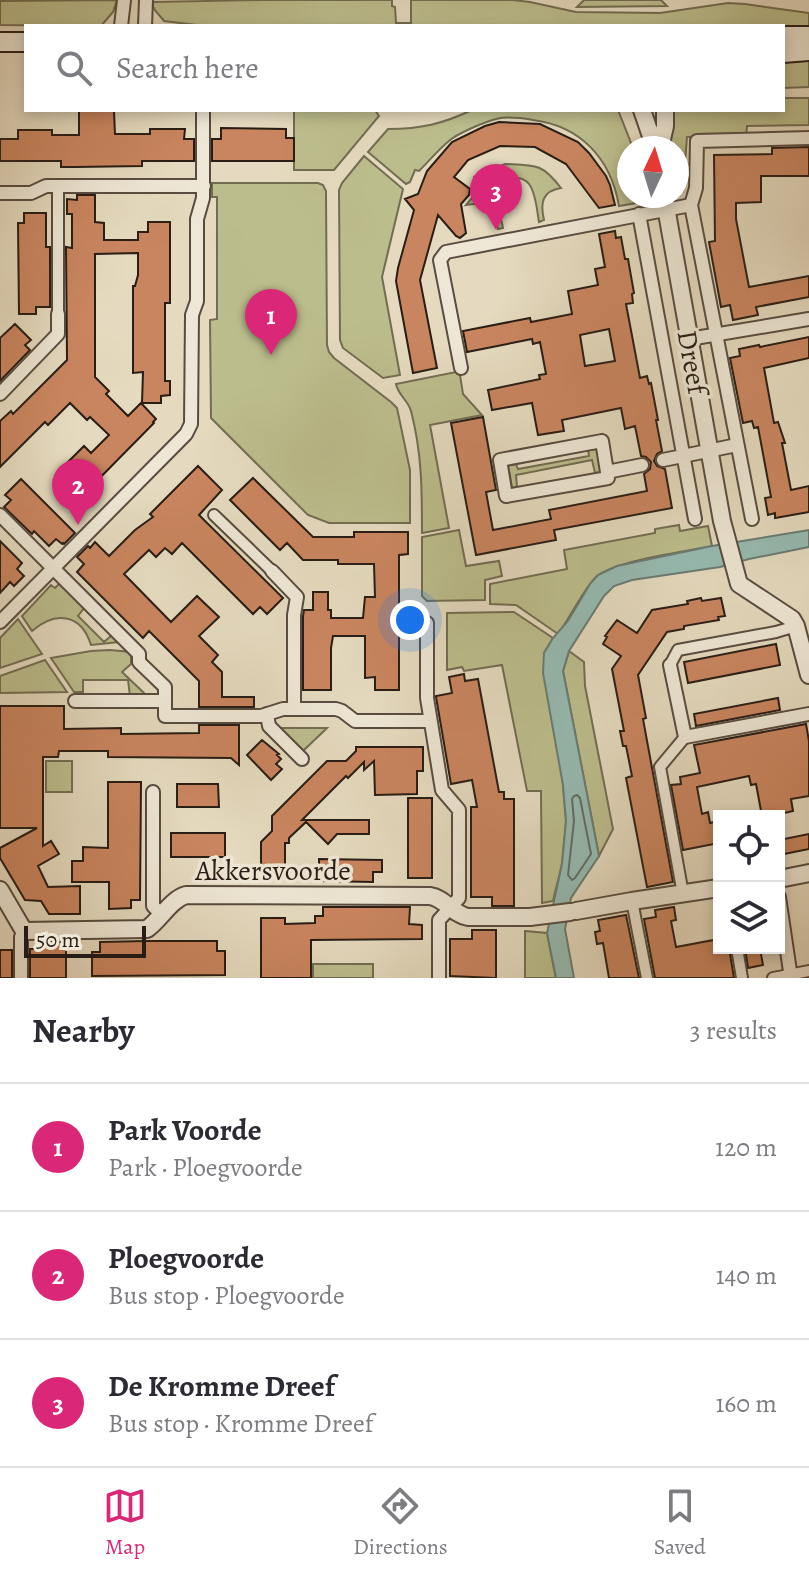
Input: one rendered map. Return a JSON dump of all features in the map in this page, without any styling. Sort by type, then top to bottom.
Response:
[{"type":"main road","points":[[785,36],[809,36]]},
{"type":"main road","points":[[0,42],[24,42]]},
{"type":"main road","points":[[785,53],[809,51]]},
{"type":"street","points":[[121,24],[124,0]]},
{"type":"street","points":[[145,24],[146,0]]},
{"type":"street","points":[[0,622],[189,430],[192,415],[192,315],[197,301],[197,219],[204,186],[203,112]]},
{"type":"street","points":[[643,112],[653,136]]},
{"type":"street","points":[[662,136],[665,112]]},
{"type":"street","name":"Dreef","points":[[752,519],[691,205],[696,188],[697,141],[809,138]]},
{"type":"street","points":[[0,193],[31,193],[46,186],[58,185],[204,186]]},
{"type":"street","points":[[0,394],[58,334],[58,185]]},
{"type":"street","points":[[461,368],[440,260],[446,252],[639,214],[652,208]]},
{"type":"street","name":"Dreef","points":[[665,208],[726,537],[739,584],[792,619],[796,626]]},
{"type":"street","name":"Dreef","points":[[639,214],[695,519]]},
{"type":"street","points":[[689,339],[809,319]]},
{"type":"street","points":[[602,441],[607,472],[608,478],[506,496],[500,460],[602,441]]},
{"type":"street","points":[[663,460],[737,445]]},
{"type":"street","points":[[607,472],[642,465]]},
{"type":"street","points":[[0,515],[139,654],[139,662],[165,687],[165,716],[252,716],[294,709],[340,710],[355,721],[430,721]]},
{"type":"street","points":[[214,515],[298,600],[294,615],[294,709]]},
{"type":"street","points":[[427,623],[430,721],[442,790],[459,810],[459,898],[439,920],[439,978]]},
{"type":"street","points":[[685,737],[670,665],[678,650],[796,626],[809,675]]},
{"type":"street","points":[[75,701],[165,701]]},
{"type":"street","points":[[267,714],[269,726],[302,759]]},
{"type":"street","points":[[683,894],[660,767],[685,737],[809,714]]},
{"type":"street","points":[[153,792],[153,906],[162,915]]},
{"type":"street","points":[[785,878],[809,873]]},
{"type":"street","points":[[647,978],[632,901],[713,889]]},
{"type":"street","points":[[0,890],[24,931],[21,937],[21,978]]},
{"type":"street","name":"Akkersvoorde","points":[[24,931],[147,929],[175,901],[186,895],[430,896],[436,897],[459,915],[468,917],[541,917],[632,901]]},
{"type":"street","points":[[785,936],[791,976]]},
{"type":"street","points":[[738,954],[742,978]]},
{"type":"street","points":[[773,978],[809,971]]},
{"type":"green space","points":[[117,0],[113,12],[103,24],[24,25],[0,25],[0,1]]},
{"type":"green space","points":[[392,0],[396,23],[411,23],[411,0],[513,0],[576,12],[660,13],[728,3],[809,13],[809,31],[785,31],[785,24],[189,24],[164,21],[152,2]]},
{"type":"green space","points":[[584,0],[661,0],[667,6],[577,7]]},
{"type":"green space","points":[[809,56],[809,87],[785,88],[785,58]]},
{"type":"green space","points":[[785,98],[809,98],[809,125],[747,126],[746,137],[670,136],[669,112],[785,112]]},
{"type":"green space","points":[[294,112],[376,112],[379,116],[334,170],[294,170]]},
{"type":"green space","points":[[467,112],[619,112],[628,136],[617,136],[617,198],[609,174],[591,148],[566,129],[550,123],[500,118],[465,131],[454,137],[419,171],[415,170],[406,184],[368,152],[388,129],[431,125]]},
{"type":"green space","points":[[364,156],[403,189],[382,277],[400,375],[383,378],[343,348],[340,340],[339,190]]},
{"type":"green space","points":[[505,164],[537,167],[561,188],[546,195],[542,208],[544,220],[539,222],[529,184],[519,178],[504,181],[498,192],[503,228],[498,229],[492,211],[485,205],[466,205],[478,191],[474,177]]},
{"type":"green space","points":[[212,183],[323,185],[326,191],[327,345],[334,358],[397,408],[410,470],[410,523],[329,523],[308,515],[211,418],[210,320],[217,319],[217,197],[212,197]]},
{"type":"green space","points":[[456,372],[460,375],[463,394],[482,415],[430,425],[449,528],[422,533],[415,427],[410,407],[396,384]]},
{"type":"green space","points":[[597,449],[602,472],[595,473],[592,460],[516,475],[517,487],[512,488],[508,465],[516,464],[518,469],[589,456],[588,450]]},
{"type":"green space","points":[[679,525],[680,531],[708,526],[712,546],[635,561],[607,570],[592,581],[558,634],[516,605],[490,604],[490,584],[567,569],[564,550],[655,533],[655,529]]},
{"type":"green space","points":[[459,530],[466,566],[499,561],[502,576],[485,580],[485,600],[427,601],[422,596],[422,537]]},
{"type":"green space","points":[[60,583],[84,608],[78,616],[104,642],[112,635],[120,642],[91,645],[81,626],[66,618],[50,620],[32,631],[22,616],[51,585],[55,588]]},
{"type":"green space","points":[[514,612],[553,638],[544,653],[566,821],[562,864],[553,901],[542,903],[541,791],[527,791],[502,665],[464,671],[462,667],[447,670],[447,613]]},
{"type":"green space","points":[[18,619],[42,654],[0,668],[0,638]]},
{"type":"green space","points":[[91,651],[131,652],[131,664],[122,672],[144,696],[130,696],[128,680],[83,680],[83,692],[74,692],[51,658]]},
{"type":"green space","points":[[569,651],[584,662],[585,686],[613,829],[599,856],[563,671]]},
{"type":"green space","points":[[45,660],[67,692],[0,693],[0,676]]},
{"type":"green space","points":[[280,728],[327,728],[303,751]]},
{"type":"green space","points":[[46,761],[72,761],[72,792],[46,792]]},
{"type":"green space","points":[[525,931],[547,933],[556,978],[525,978]]},
{"type":"green space","points":[[313,964],[373,964],[373,978],[313,978]]},
{"type":"water","points":[[809,530],[809,547],[614,586],[604,596],[569,651],[563,671],[599,856],[571,898],[565,929],[574,978],[556,978],[547,933],[562,864],[566,821],[563,785],[543,673],[544,653],[590,584],[598,575],[617,566]]},
{"type":"building","points":[[79,112],[114,112],[115,134],[150,134],[150,129],[185,129],[184,139],[194,139],[194,161],[142,161],[142,166],[61,167],[61,161],[0,161],[0,139],[18,139],[18,130],[52,130],[52,135],[79,135]]},
{"type":"building","points":[[499,122],[540,124],[578,142],[606,176],[615,205],[599,208],[566,164],[535,147],[500,146],[468,160],[454,177],[470,189],[461,204],[466,233],[460,238],[456,236],[438,215],[420,280],[437,368],[413,373],[396,281],[414,210],[405,199],[418,194],[427,171],[452,142]]},
{"type":"building","points":[[221,128],[286,129],[286,138],[294,138],[294,161],[212,161],[212,139],[221,139]]},
{"type":"building","points":[[809,147],[809,176],[761,176],[761,202],[736,203],[736,219],[749,287],[809,276],[809,297],[756,307],[758,315],[733,320],[730,305],[721,307],[709,242],[715,241],[714,155],[772,154],[772,148]]},
{"type":"building","points":[[77,195],[95,195],[95,222],[104,223],[104,240],[138,240],[138,232],[148,232],[148,222],[170,222],[170,303],[165,303],[165,381],[170,381],[170,395],[161,396],[161,403],[142,403],[143,372],[133,373],[133,286],[138,275],[138,253],[95,254],[95,377],[109,391],[106,394],[128,416],[141,403],[156,419],[79,499],[62,482],[71,473],[64,466],[84,446],[91,453],[109,435],[70,403],[48,425],[45,422],[0,467],[0,421],[11,411],[13,414],[67,360],[66,247],[72,248],[72,214],[67,214],[67,199],[77,200]]},
{"type":"building","points":[[24,213],[46,213],[46,247],[50,247],[50,307],[36,307],[36,314],[19,314],[18,223],[24,223]]},
{"type":"building","points":[[615,231],[616,238],[621,237],[625,259],[628,259],[634,293],[633,303],[626,304],[640,378],[647,376],[651,383],[658,420],[662,451],[654,461],[665,469],[672,508],[554,530],[556,540],[476,555],[451,423],[483,417],[496,490],[486,492],[493,530],[551,519],[549,510],[647,491],[644,474],[650,469],[651,462],[641,456],[635,426],[625,429],[621,408],[562,420],[564,431],[538,435],[532,403],[492,410],[488,390],[540,379],[539,375],[546,374],[540,342],[533,344],[532,339],[467,352],[463,331],[530,318],[531,322],[572,314],[568,291],[598,285],[595,269],[605,267],[599,234]],"holes":[[[609,329],[615,361],[585,366],[580,335]]]},
{"type":"building","points":[[15,324],[31,340],[25,345],[30,350],[0,381],[0,338]]},
{"type":"building","points":[[809,337],[809,358],[764,368],[774,423],[778,422],[785,443],[782,443],[791,490],[809,486],[809,512],[775,518],[775,513],[768,515],[765,498],[771,497],[758,427],[754,428],[752,421],[743,423],[730,358],[740,356],[739,349]]},
{"type":"building","points":[[198,466],[222,490],[199,515],[283,598],[267,614],[260,607],[253,614],[182,543],[172,554],[165,548],[156,557],[149,550],[124,574],[171,622],[197,596],[219,617],[199,636],[218,655],[212,662],[222,672],[222,697],[254,697],[254,707],[199,707],[199,681],[149,631],[143,638],[77,572],[84,564],[77,557],[88,546],[90,548],[95,542],[109,556],[153,517],[150,514]]},
{"type":"building","points":[[253,478],[313,537],[354,537],[354,532],[408,532],[408,554],[399,555],[399,690],[375,690],[375,677],[365,678],[365,636],[333,636],[331,690],[303,690],[303,616],[304,610],[313,610],[313,592],[328,592],[331,618],[363,618],[365,597],[375,597],[374,564],[303,560],[287,543],[280,550],[230,500]]},
{"type":"building","points":[[21,479],[75,533],[64,544],[56,539],[49,546],[4,507],[11,500],[5,495]]},
{"type":"building","points":[[0,541],[22,563],[17,569],[24,576],[14,586],[10,582],[0,593]]},
{"type":"building","points":[[701,598],[702,601],[721,598],[725,616],[667,632],[638,675],[646,718],[643,719],[673,882],[647,887],[626,778],[632,776],[620,731],[624,731],[612,669],[621,656],[603,644],[617,620],[637,633],[652,610],[688,604],[687,601]]},
{"type":"building","points":[[776,644],[780,665],[688,683],[684,662]]},
{"type":"building","points":[[464,674],[465,681],[478,679],[499,792],[504,792],[504,799],[514,799],[514,906],[492,906],[492,897],[471,897],[471,807],[477,807],[472,780],[451,784],[436,697],[452,693],[449,677]]},
{"type":"building","points":[[778,698],[780,710],[696,726],[694,714]]},
{"type":"building","points":[[0,706],[64,706],[64,729],[121,728],[121,734],[199,733],[199,725],[239,725],[239,765],[231,758],[108,757],[108,751],[59,751],[58,757],[43,757],[43,846],[51,841],[59,854],[38,866],[48,887],[80,886],[80,914],[49,914],[41,901],[25,900],[0,858],[0,848],[37,828],[0,828]]},
{"type":"building","points":[[806,724],[809,796],[791,799],[793,811],[785,813],[785,810],[761,810],[756,784],[751,785],[749,776],[697,787],[702,814],[708,812],[710,823],[713,822],[713,844],[683,850],[671,785],[681,784],[680,777],[700,773],[694,745]]},
{"type":"building","points":[[262,740],[281,759],[276,764],[282,769],[271,780],[247,755]]},
{"type":"building","points":[[356,747],[423,747],[423,771],[417,771],[417,794],[375,795],[374,761],[364,770],[364,762],[302,820],[369,820],[369,834],[337,834],[328,844],[306,822],[289,838],[289,843],[285,843],[285,870],[261,870],[261,842],[272,831],[272,816],[327,761],[346,761]]},
{"type":"building","points":[[108,782],[141,782],[140,900],[131,900],[131,908],[109,909],[109,882],[72,882],[72,861],[83,861],[83,847],[108,848]]},
{"type":"building","points":[[177,784],[218,784],[219,807],[177,807]]},
{"type":"building","points":[[408,798],[432,798],[432,878],[408,878]]},
{"type":"building","points":[[171,833],[225,833],[225,857],[171,857]]},
{"type":"building","points":[[809,834],[809,849],[785,854],[785,839]]},
{"type":"building","points":[[319,859],[382,860],[382,872],[373,872],[373,882],[319,881]]},
{"type":"building","points":[[323,907],[410,907],[409,924],[422,925],[422,939],[311,940],[311,978],[261,978],[261,918],[285,918],[285,924],[315,923],[315,916],[323,916]]},
{"type":"building","points":[[674,907],[676,920],[671,921],[676,947],[713,940],[713,954],[730,954],[734,978],[655,978],[644,919],[656,917],[655,910]]},
{"type":"building","points":[[626,915],[639,978],[609,978],[603,943],[597,944],[595,932],[600,931],[598,920]]},
{"type":"building","points":[[472,930],[496,930],[496,978],[450,976],[450,939],[472,939]]},
{"type":"building","points":[[217,941],[217,951],[225,951],[225,975],[92,976],[92,952],[100,952],[100,942]]},
{"type":"building","points":[[42,942],[66,942],[66,978],[30,978],[30,949],[42,949]]},
{"type":"building","points":[[0,950],[12,950],[12,978],[0,978]]},
{"type":"building","points":[[746,954],[761,954],[763,965],[748,968]]},
{"type":"place","name":"De Kromme Dreef","points":[[496,230]]},
{"type":"place","name":"Park Voorde","points":[[271,355]]},
{"type":"place","name":"Ploegvoorde","points":[[78,525]]}]
